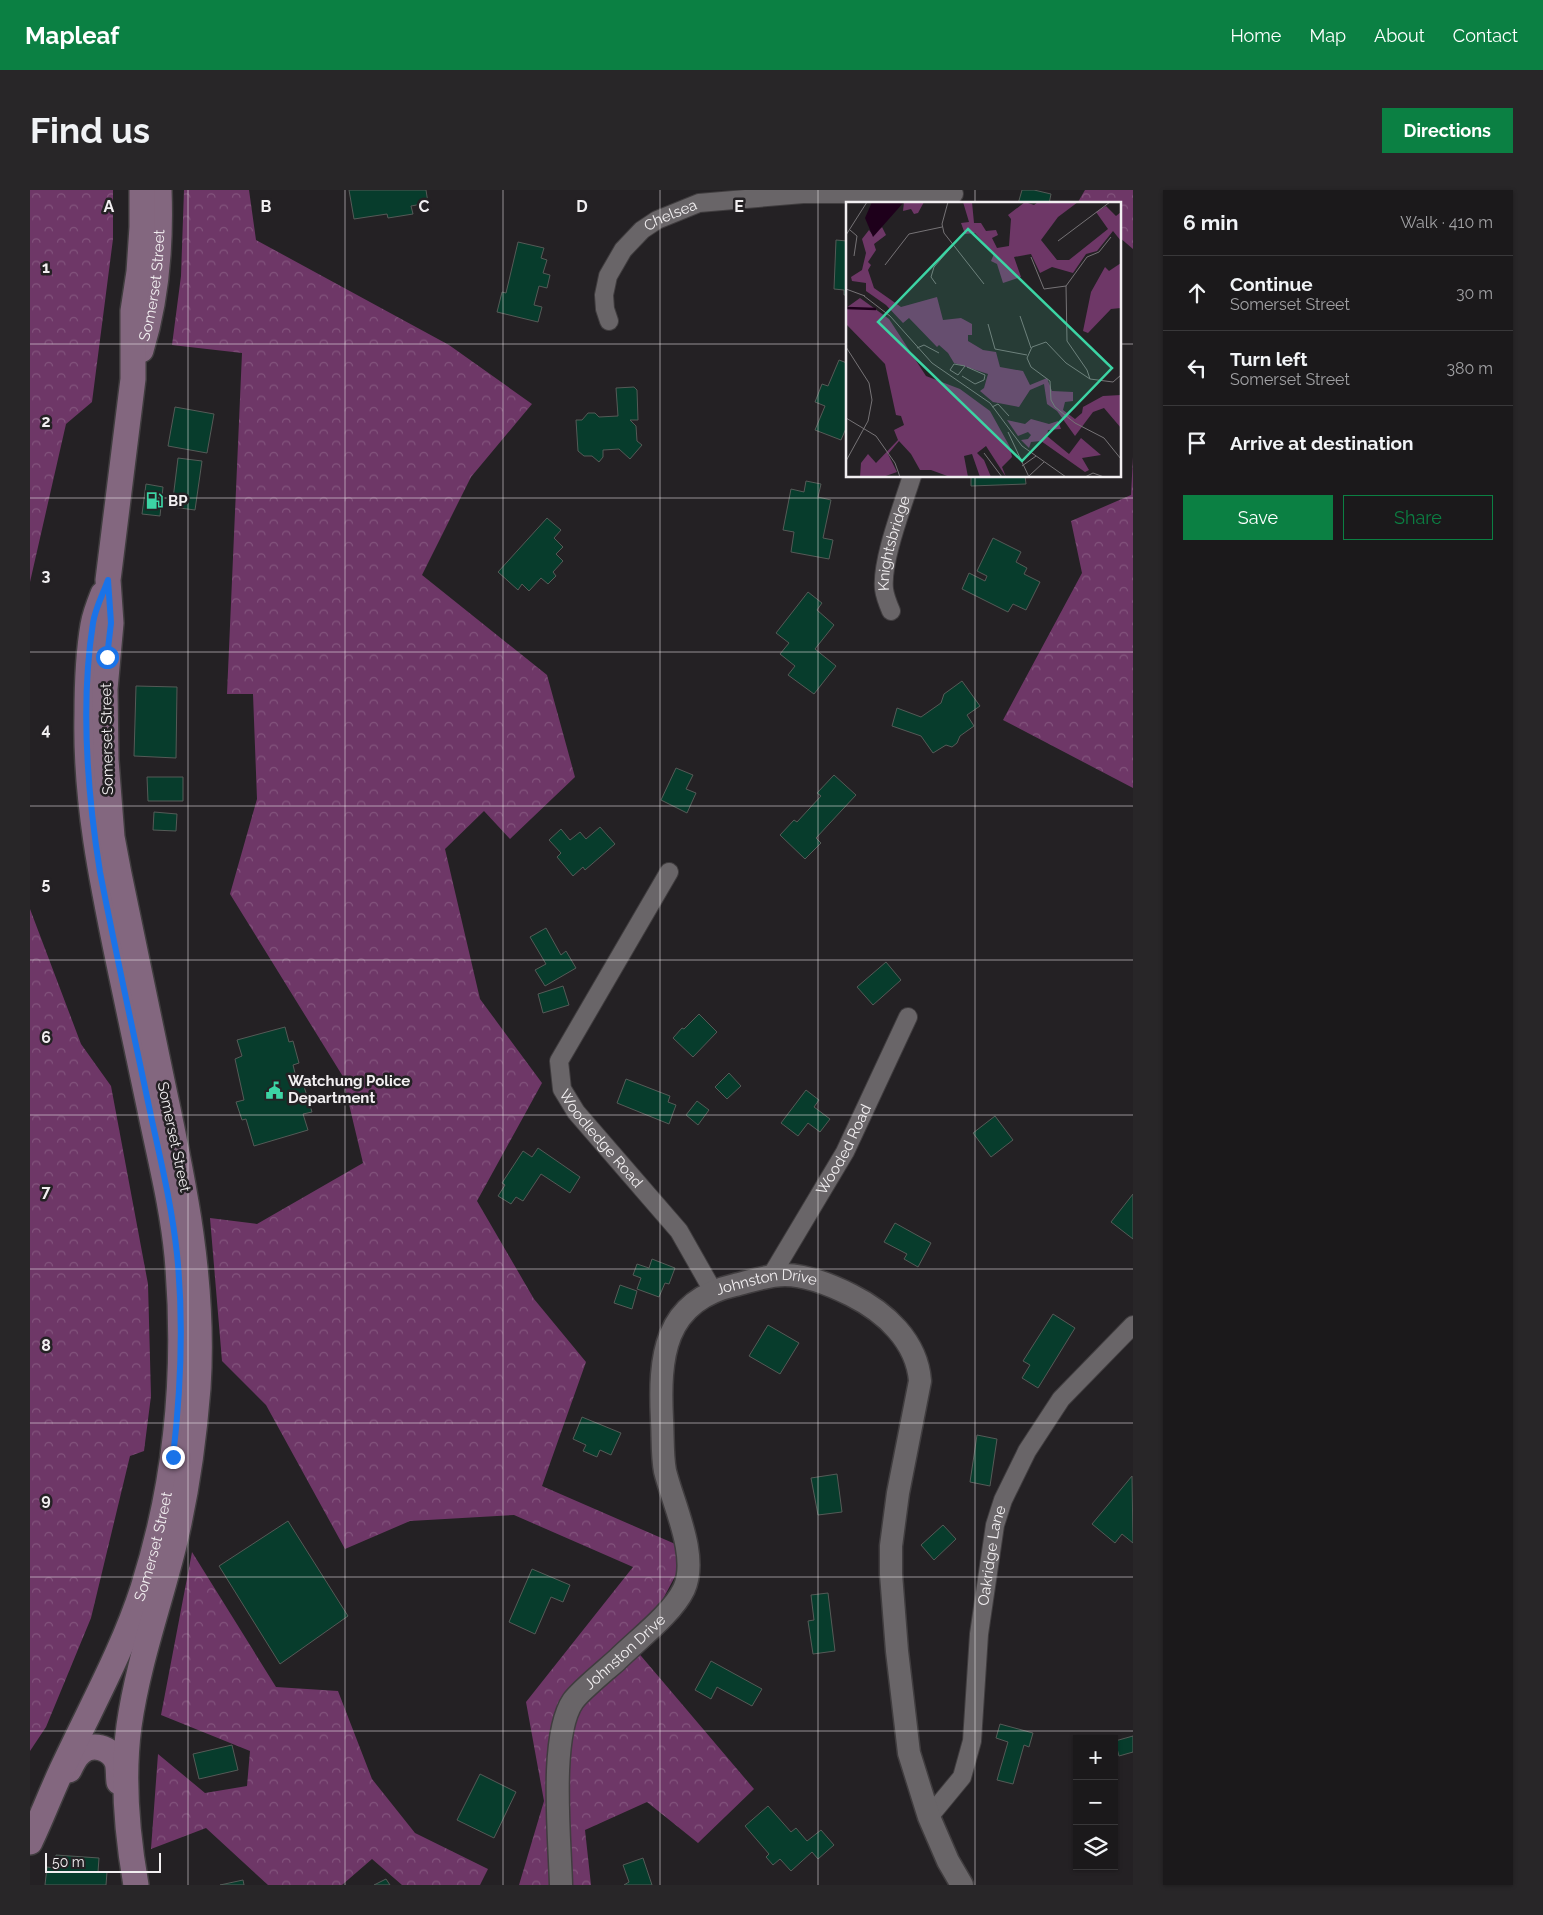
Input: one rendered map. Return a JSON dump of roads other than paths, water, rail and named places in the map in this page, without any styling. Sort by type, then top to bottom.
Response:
[{"type":"main road","name":"Somerset Street","points":[[134,1873],[126,1798],[126,1751],[129,1728],[139,1673],[175,1542],[191,1461],[198,1386],[197,1277],[188,1206],[112,837],[106,760],[105,689],[111,623],[108,580],[133,379],[134,311],[142,227],[142,190]]},
{"type":"main road","name":"Somerset Street","points":[[133,379],[150,320],[154,297],[159,238],[160,190]]},
{"type":"main road","name":"Somerset Street","points":[[30,1842],[62,1768],[113,1664],[142,1589],[167,1492],[173,1457],[180,1384],[180,1298],[177,1252],[172,1219],[103,889],[90,800],[87,727],[89,657],[93,621],[108,580]]},
{"type":"main road","points":[[46,1808],[81,1752],[92,1747],[101,1747],[106,1750],[117,1762],[120,1800],[134,1873]]},
{"type":"street","name":"Chelsea","points":[[609,321],[605,309],[604,295],[608,276],[622,250],[642,230],[657,220],[699,204],[803,194],[954,196]]},
{"type":"street","name":"Knightsbridge","points":[[891,611],[884,587],[887,558],[911,478]]},
{"type":"street","name":"Woodledge Road","points":[[669,872],[559,1061],[562,1089],[576,1112],[679,1231],[714,1291]]},
{"type":"street","name":"Wooded Road","points":[[771,1276],[845,1152],[908,1017]]},
{"type":"street","name":"Johnston Drive","points":[[561,1885],[558,1764],[563,1726],[574,1701],[665,1614],[684,1588],[689,1567],[687,1548],[665,1469],[660,1387],[662,1363],[675,1323],[691,1305],[714,1291],[724,1287],[786,1274],[807,1278],[837,1288],[871,1305],[901,1333],[918,1365],[920,1381],[898,1493],[891,1546],[896,1651],[909,1753],[929,1817],[948,1861],[962,1885]]},
{"type":"street","name":"Oakridge Lane","points":[[929,1817],[962,1777],[972,1741],[979,1634],[995,1525],[1003,1500],[1026,1450],[1061,1399],[1133,1325]]},
{"type":"place","name":"BP","points":[[154,501]]},
{"type":"place","name":"Watchung Police Department","points":[[274,1090]]}]
